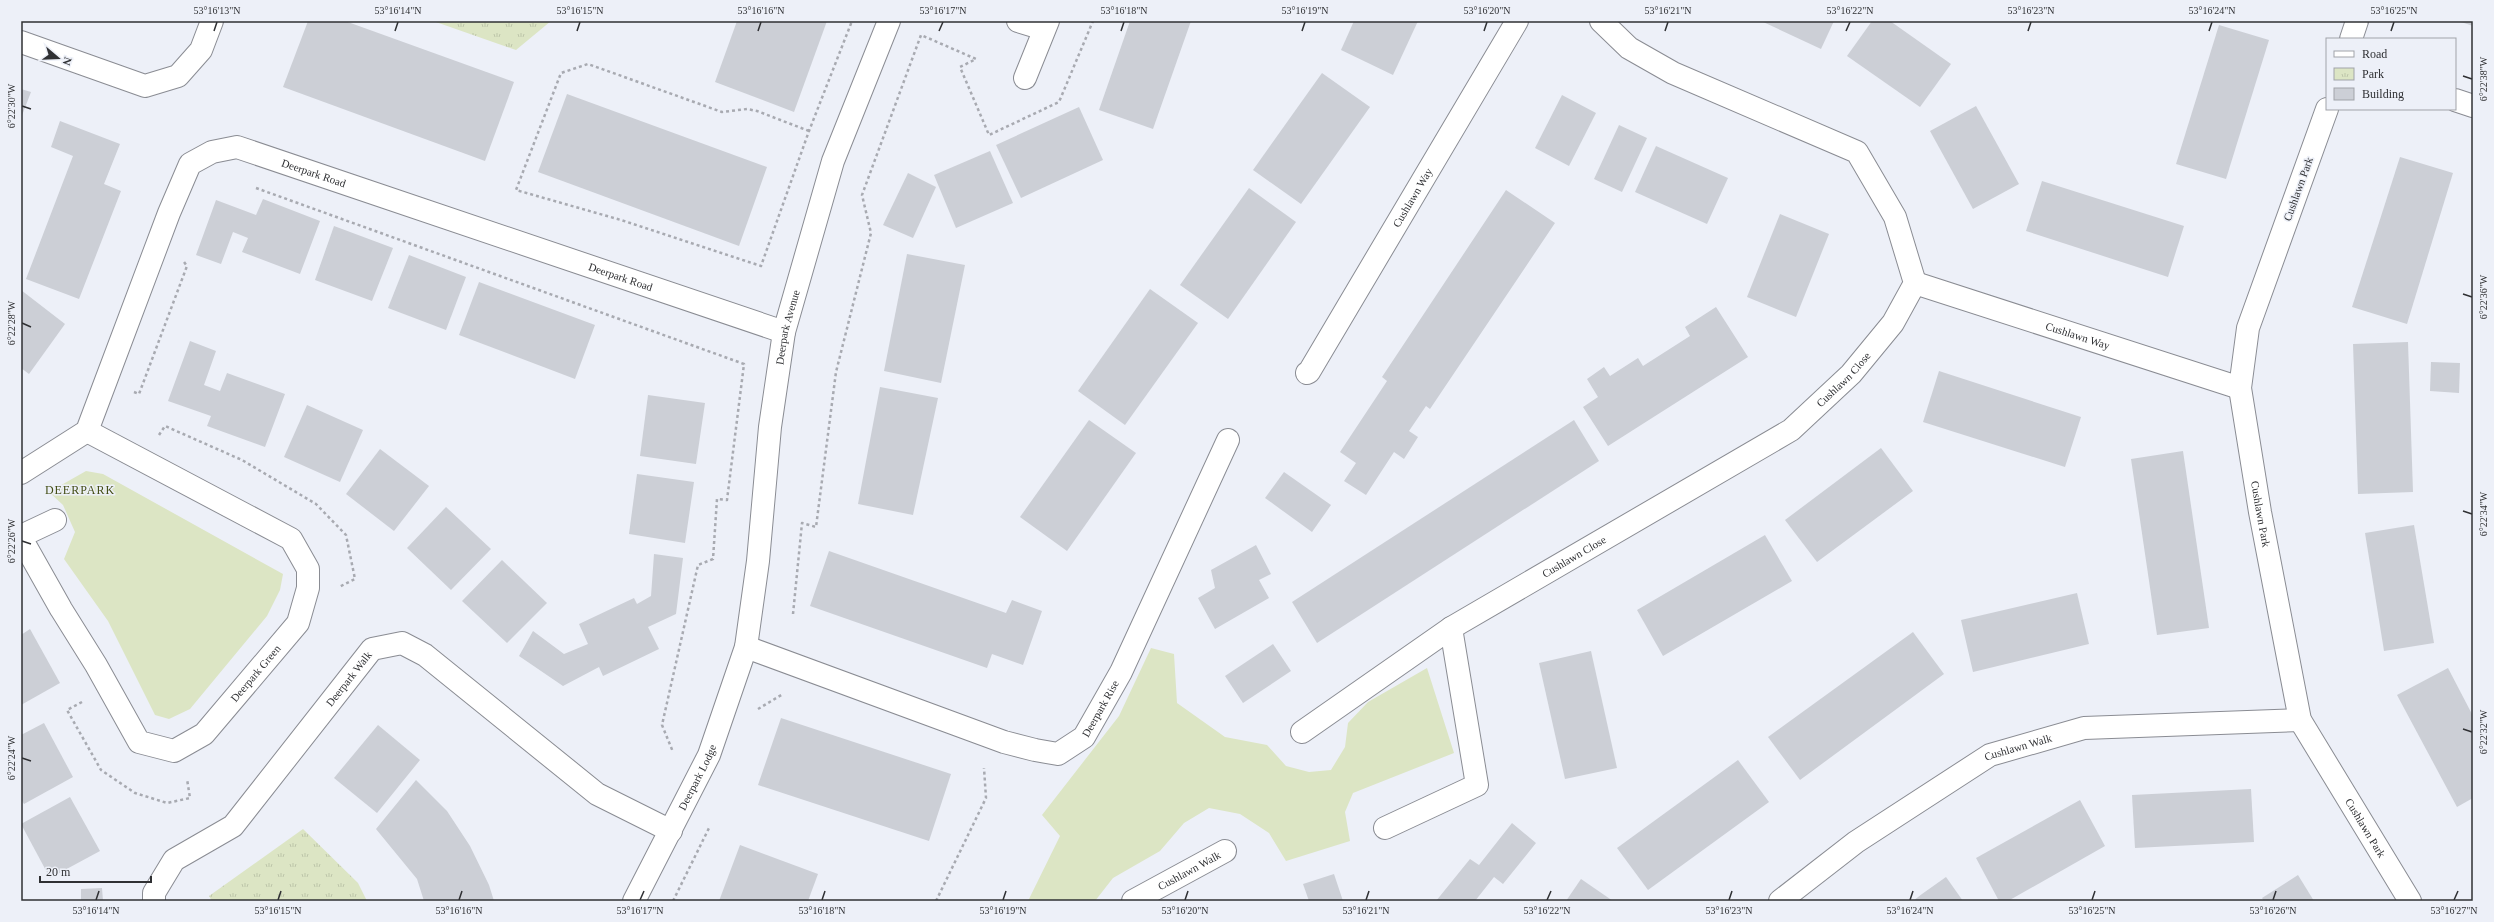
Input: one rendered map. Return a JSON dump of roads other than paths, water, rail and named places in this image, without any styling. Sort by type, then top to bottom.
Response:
[{"type":"street","points":[[21,42],[145,86],[178,76],[201,50],[212,21]]},
{"type":"street","name":"Deerpark Avenue","points":[[746,647],[758,561],[770,428],[784,332],[833,161],[889,21]]},
{"type":"street","points":[[1018,21],[1046,25],[1025,78]]},
{"type":"street","name":"Cushlawn Way","points":[[1306,373],[1309,372],[1517,21]]},
{"type":"street","points":[[1601,21],[1628,48],[1673,73],[1857,152],[1895,217],[1915,283]]},
{"type":"street","points":[[2351,38],[2357,21]]},
{"type":"street","points":[[2456,100],[2473,106]]},
{"type":"street","name":"Cushlawn Park","points":[[2327,110],[2248,328],[2240,388],[2260,512],[2300,720],[2410,901]]},
{"type":"street","name":"Deerpark Road","points":[[87,431],[168,213],[190,164],[212,152],[237,146],[784,332]]},
{"type":"street","name":"Cushlawn Way","points":[[1915,283],[2240,388]]},
{"type":"street","name":"Cushlawn Close","points":[[1302,732],[1451,628],[1791,430],[1851,374],[1893,323],[1915,283]]},
{"type":"street","points":[[21,473],[87,431]]},
{"type":"street","name":"Deerpark Green","points":[[55,520],[21,537],[61,609],[96,665],[139,742],[174,752],[204,734],[298,623],[308,588],[308,569],[291,539],[87,431]]},
{"type":"street","name":"Deerpark Rise","points":[[746,647],[1004,742],[1058,754],[1084,737],[1120,672],[1228,440]]},
{"type":"street","points":[[1385,828],[1478,785],[1451,628]]},
{"type":"street","name":"Deerpark Walk","points":[[154,901],[154,893],[174,860],[233,826],[372,650],[402,643],[425,655],[597,794],[671,831]]},
{"type":"street","name":"Deerpark Lodge","points":[[634,901],[709,755],[746,647]]},
{"type":"street","name":"Cushlawn Walk","points":[[1780,901],[1856,842],[1990,755],[2084,728],[2300,720]]},
{"type":"street","name":"Cushlawn Walk","points":[[1133,901],[1225,851]]},
{"type":"district","name":"DEERPARK","points":[[80,490]]}]
